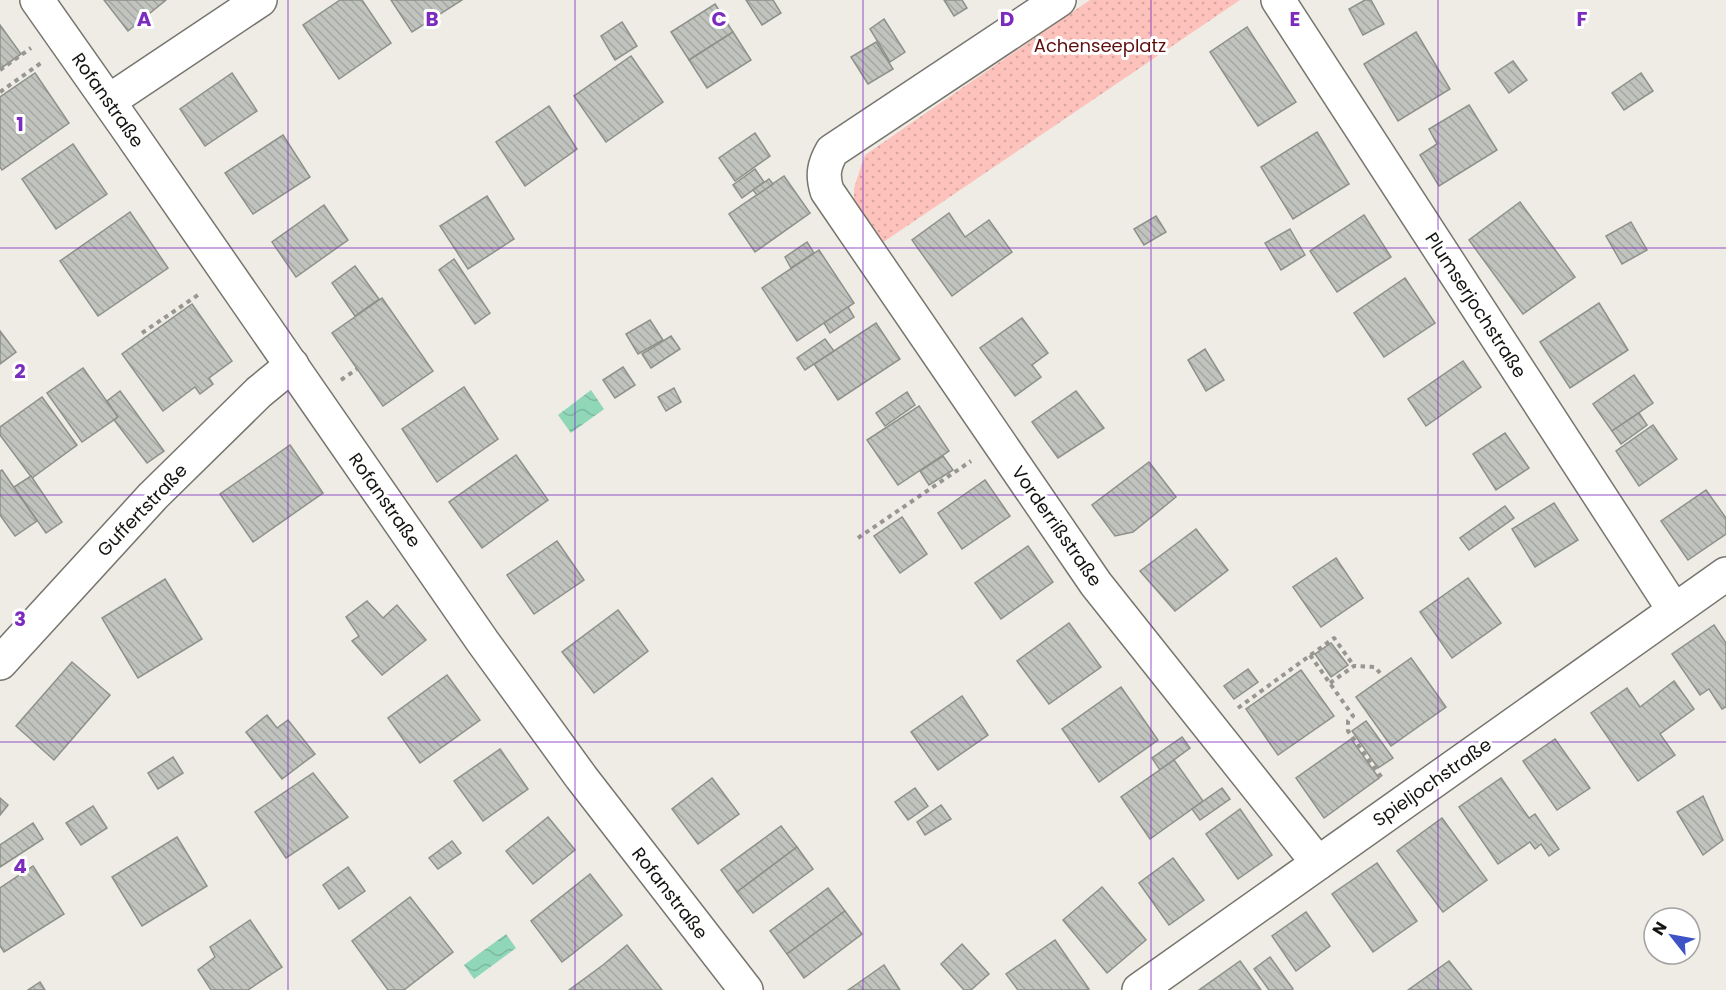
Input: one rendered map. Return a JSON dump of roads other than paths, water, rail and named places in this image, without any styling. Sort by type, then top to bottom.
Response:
[{"type":"street","name":"Rofanstraße","points":[[37,0],[477,632],[581,777],[746,990]]},
{"type":"street","points":[[109,101],[260,0]]},
{"type":"street","name":"Vorderrißstraße","points":[[1059,0],[832,151],[827,161],[823,180],[827,191],[1096,584],[1318,863]]},
{"type":"street","name":"Plumserjochstraße","points":[[1278,0],[1674,610]]},
{"type":"street","name":"Guffertstraße","points":[[0,663],[153,496],[259,392],[292,365]]},
{"type":"street","name":"Spieljochstraße","points":[[1139,990],[1726,574]]},
{"type":"water","points":[[591,390],[604,409],[571,433],[558,415]]},
{"type":"water","points":[[506,934],[516,948],[474,979],[464,965]]},
{"type":"park label","name":"Achenseeplatz","points":[[1100,45]]}]
